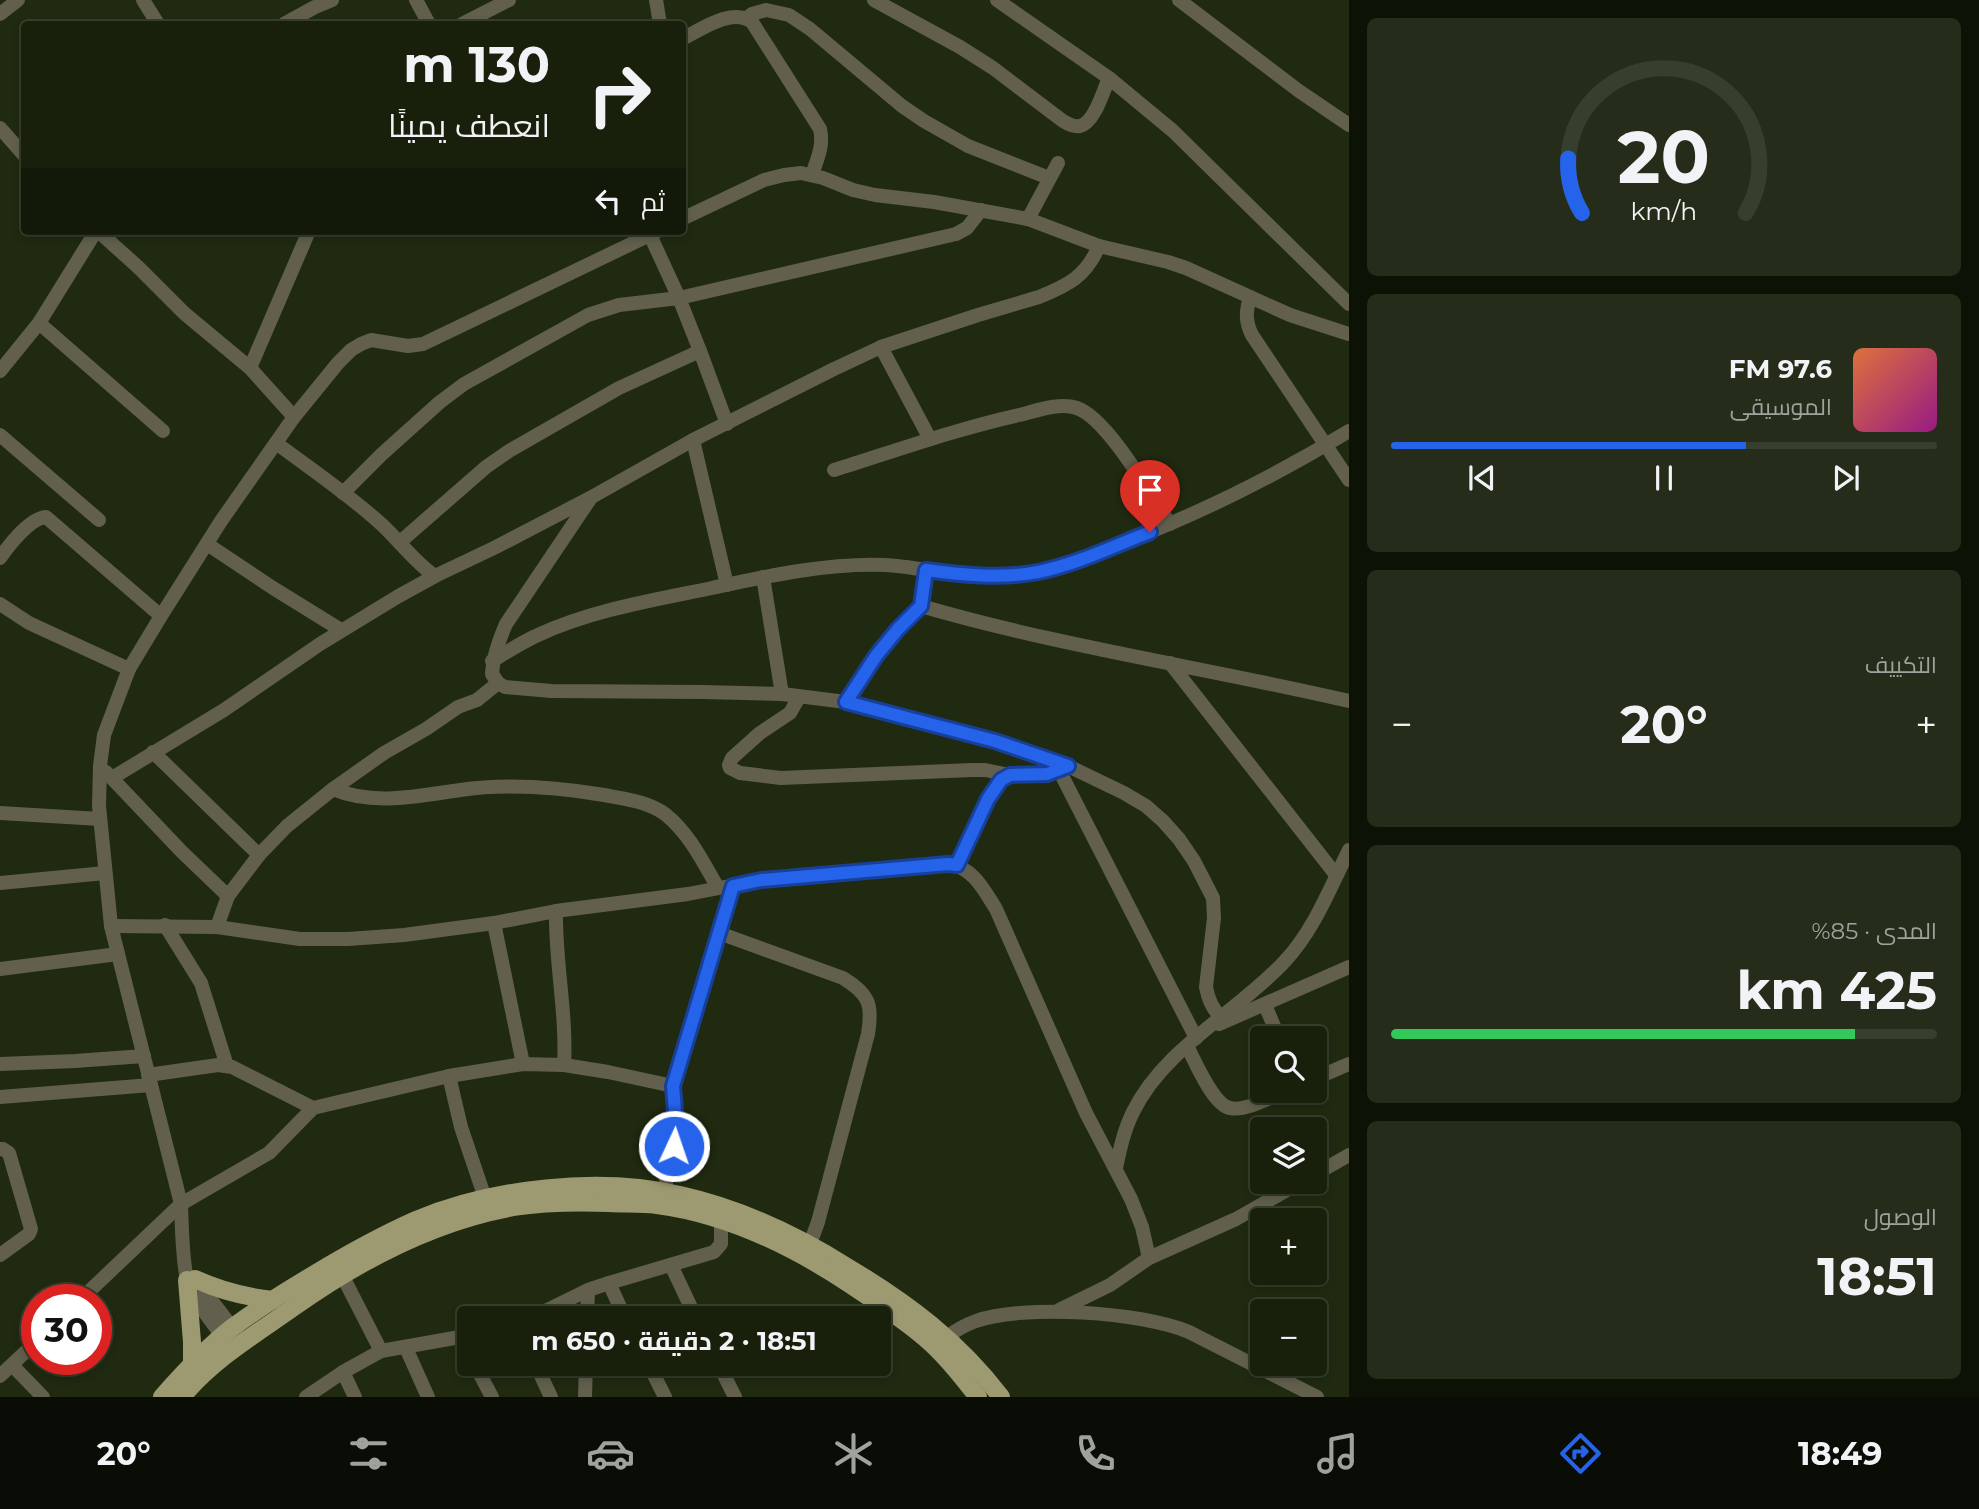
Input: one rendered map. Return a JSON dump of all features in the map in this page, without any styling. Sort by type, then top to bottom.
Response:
[{"type":"main road","points":[[183,1397],[232,1340],[273,1300],[348,1254],[417,1220],[485,1198],[545,1188],[610,1187],[664,1192],[716,1205],[810,1244],[879,1287],[947,1337],[1001,1397]]},
{"type":"main road","points":[[162,1397],[192,1363],[342,1275],[413,1239],[480,1215],[513,1207],[580,1202],[657,1205],[721,1220],[783,1246],[829,1271],[901,1318],[946,1359],[978,1397]]},
{"type":"main road","points":[[192,1363],[190,1277],[228,1293],[273,1300]]},
{"type":"street","points":[[0,14],[19,0]]},
{"type":"street","points":[[143,0],[156,21]]},
{"type":"street","points":[[289,21],[332,0]]},
{"type":"street","points":[[416,0],[427,21]]},
{"type":"street","points":[[468,21],[509,0]]},
{"type":"street","points":[[656,0],[660,21]]},
{"type":"street","points":[[874,0],[960,47],[993,68],[1063,121],[1073,125],[1080,126],[1088,121],[1108,78]]},
{"type":"street","points":[[997,0],[1108,78],[1174,131],[1349,304]]},
{"type":"street","points":[[1179,0],[1299,91],[1349,125]]},
{"type":"street","points":[[686,36],[723,20],[733,17],[747,18],[766,10],[789,15],[924,121],[981,152],[1049,178]]},
{"type":"street","points":[[747,18],[757,29],[820,129],[823,139],[812,175]]},
{"type":"street","points":[[0,128],[21,152]]},
{"type":"street","points":[[1028,219],[1058,163]]},
{"type":"street","points":[[686,217],[764,180],[801,173],[875,195],[934,202],[1028,219],[1099,246],[1168,262],[1290,315],[1349,334]]},
{"type":"street","points":[[343,493],[382,454],[464,384],[588,315],[631,303],[679,298],[962,232],[981,210]]},
{"type":"street","points":[[0,371],[39,323],[94,235]]},
{"type":"street","points":[[102,235],[184,313],[250,368],[294,417]]},
{"type":"street","points":[[250,368],[307,235]]},
{"type":"street","points":[[232,1340],[190,1277],[182,1234],[181,1204],[111,926],[100,819],[100,766],[104,734],[129,669],[161,615],[245,485],[294,417],[351,350],[371,340],[408,346],[422,344],[650,235]]},
{"type":"street","points":[[655,235],[727,424]]},
{"type":"street","points":[[112,778],[224,710],[341,630],[435,576],[590,498],[693,440],[881,347],[1057,290],[1075,280],[1084,271],[1099,246]]},
{"type":"street","points":[[1250,296],[1246,316],[1252,335],[1349,480]]},
{"type":"street","points":[[39,323],[163,431]]},
{"type":"street","points":[[881,347],[930,439]]},
{"type":"street","points":[[400,542],[509,451],[629,384],[700,351]]},
{"type":"street","points":[[834,470],[995,420],[1062,406],[1077,408],[1093,418],[1106,431],[1170,524]]},
{"type":"street","points":[[492,661],[525,641],[559,626],[655,600],[763,577],[853,565],[887,565],[963,575],[1008,576],[1039,572],[1170,524],[1238,492],[1349,430]]},
{"type":"street","points":[[0,435],[99,520]]},
{"type":"street","points":[[693,440],[727,585]]},
{"type":"street","points":[[276,443],[343,493],[400,542],[424,569],[435,576]]},
{"type":"street","points":[[590,498],[517,606],[499,640],[492,661],[492,674],[498,683],[505,687],[551,691],[782,694],[846,702],[995,741],[1124,793],[1146,806],[1179,839],[1194,860],[1213,898],[1214,918],[1206,986],[1207,996],[1221,1017]]},
{"type":"street","points":[[0,558],[17,537],[38,519],[46,517],[161,615]]},
{"type":"street","points":[[207,544],[341,630]]},
{"type":"street","points":[[846,702],[876,656],[921,606],[926,570]]},
{"type":"street","points":[[763,577],[782,694]]},
{"type":"street","points":[[0,604],[29,622],[129,669]]},
{"type":"street","points":[[921,606],[1090,648],[1249,678],[1349,701]]},
{"type":"street","points":[[1170,663],[1336,875]]},
{"type":"street","points":[[217,926],[228,896],[259,855],[287,826],[384,753],[426,730],[458,707],[477,699],[498,683]]},
{"type":"street","points":[[799,697],[790,713],[767,727],[732,758],[730,768],[740,773],[781,778],[972,770],[1037,775],[1063,768]]},
{"type":"street","points":[[153,752],[259,855]]},
{"type":"street","points":[[100,766],[228,896]]},
{"type":"street","points":[[1063,768],[1197,1038],[1211,1090],[1218,1100],[1232,1109],[1253,1103]]},
{"type":"street","points":[[957,865],[993,789],[1010,775]]},
{"type":"street","points":[[333,789],[361,797],[391,799],[508,786],[553,788],[631,799],[663,813],[678,827],[695,849],[718,888]]},
{"type":"street","points":[[0,813],[100,819]]},
{"type":"street","points":[[1116,1168],[1123,1134],[1133,1110],[1156,1078],[1286,960],[1321,908],[1349,850]]},
{"type":"street","points":[[111,926],[217,926],[300,939],[404,935],[688,894],[761,880],[957,865],[978,881],[996,909],[1086,1113],[1116,1168],[1142,1227],[1149,1258]]},
{"type":"street","points":[[0,883],[106,873]]},
{"type":"street","points":[[664,1192],[676,1124],[673,1086],[733,886]]},
{"type":"street","points":[[556,911],[565,1041],[564,1065]]},
{"type":"street","points":[[494,923],[523,1064]]},
{"type":"street","points":[[165,925],[201,983],[227,1066]]},
{"type":"street","points":[[719,933],[843,978],[857,986],[870,1006],[868,1034],[810,1244]]},
{"type":"street","points":[[0,969],[118,954]]},
{"type":"street","points":[[1197,1038],[1349,967]]},
{"type":"street","points":[[1265,1005],[1274,1026]]},
{"type":"street","points":[[0,1064],[75,1062],[144,1056]]},
{"type":"street","points":[[97,1284],[181,1204],[269,1153],[313,1108],[449,1076],[523,1064],[564,1065],[673,1086]]},
{"type":"street","points":[[1327,1073],[1349,1064]]},
{"type":"street","points":[[0,1097],[150,1080],[218,1065],[242,1071],[313,1108]]},
{"type":"street","points":[[449,1076],[461,1127],[485,1198]]},
{"type":"street","points":[[0,1150],[9,1153],[31,1229],[29,1234],[0,1255]]},
{"type":"street","points":[[1327,1168],[1349,1155]]},
{"type":"street","points":[[1054,1312],[1110,1285],[1149,1258],[1236,1219],[1280,1194]]},
{"type":"street","points":[[555,1306],[588,1290],[708,1254],[721,1244],[721,1220]]},
{"type":"street","points":[[671,1265],[690,1306]]},
{"type":"street","points":[[342,1275],[381,1351]]},
{"type":"street","points":[[609,1283],[620,1306]]},
{"type":"street","points":[[587,1306],[588,1290]]},
{"type":"street","points":[[947,1337],[968,1324],[987,1318],[1054,1312],[1135,1318],[1172,1325],[1317,1397]]},
{"type":"street","points":[[306,1397],[381,1351],[457,1337]]},
{"type":"street","points":[[406,1348],[428,1397]]},
{"type":"street","points":[[0,1376],[21,1356]]},
{"type":"street","points":[[12,1365],[43,1397]]},
{"type":"street","points":[[343,1372],[355,1397]]},
{"type":"street","points":[[481,1376],[492,1397]]},
{"type":"street","points":[[541,1376],[551,1397]]},
{"type":"street","points":[[585,1397],[586,1376]]},
{"type":"street","points":[[654,1376],[665,1397]]},
{"type":"street","points":[[724,1376],[735,1397]]},
{"type":"route","points":[[674,1146],[676,1124],[673,1086],[733,886],[761,880],[957,865],[993,789],[1001,780],[1010,775],[1047,774],[1068,766],[995,741],[846,702],[876,656],[921,606],[926,570],[963,575],[1008,576],[1039,572],[1150,532]]}]
